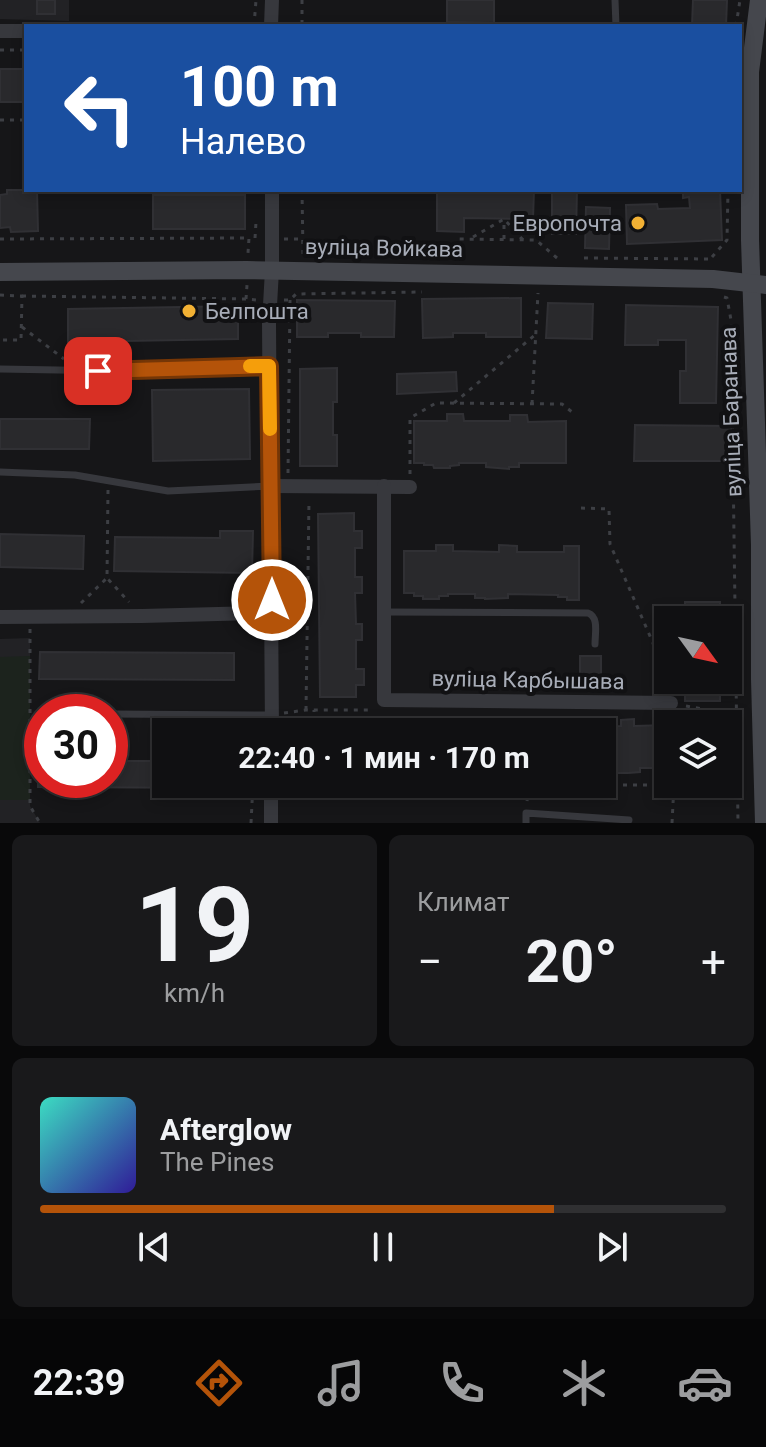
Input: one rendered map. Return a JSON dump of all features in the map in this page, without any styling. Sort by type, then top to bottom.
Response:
[{"type":"main road","name":"вуліца Баранава","points":[[759,0],[750,72],[759,284],[764,823]]},
{"type":"main road","name":"вуліца Войкава","points":[[0,272],[272,270],[713,279],[759,284]]},
{"type":"street","points":[[271,24],[272,0]]},
{"type":"street","points":[[0,31],[24,31]]},
{"type":"street","points":[[272,192],[269,366],[272,715]]},
{"type":"street","points":[[271,486],[410,487]]},
{"type":"street","points":[[384,486],[384,700]]},
{"type":"street","points":[[0,617],[258,613]]},
{"type":"street","name":"вуліца Карбышава","points":[[384,700],[671,703]]},
{"type":"street","points":[[271,798],[271,823]]},
{"type":"lane","points":[[615,0],[616,24]]},
{"type":"lane","points":[[0,369],[116,371],[269,366]]},
{"type":"lane","points":[[0,472],[75,475],[168,491],[271,486]]},
{"type":"lane","points":[[384,612],[588,613],[595,618],[595,644]]},
{"type":"lane","points":[[128,714],[272,715]]},
{"type":"lane","points":[[526,823],[526,813],[629,820]]},
{"type":"path","points":[[254,24],[256,0]]},
{"type":"path","points":[[302,0],[302,24]]},
{"type":"path","points":[[736,24],[740,0]]},
{"type":"path","points":[[0,50],[24,50]]},
{"type":"path","points":[[0,120],[24,120]]},
{"type":"path","points":[[302,192],[304,258]]},
{"type":"path","points":[[582,258],[710,259],[727,240],[728,192]]},
{"type":"path","points":[[470,239],[504,219]]},
{"type":"path","points":[[504,219],[504,239]]},
{"type":"path","points":[[504,219],[523,240]]},
{"type":"path","points":[[0,239],[249,238],[246,299]]},
{"type":"path","points":[[452,257],[459,239],[504,239],[536,240],[555,258],[569,258]]},
{"type":"path","points":[[596,258],[597,249]]},
{"type":"path","points":[[710,259],[714,292],[727,298],[731,320],[738,710]]},
{"type":"path","points":[[532,404],[538,290]]},
{"type":"path","points":[[288,485],[290,300],[296,294],[432,291]]},
{"type":"path","points":[[0,295],[246,299],[256,300],[256,313]]},
{"type":"path","points":[[0,340],[21,340],[22,296]]},
{"type":"path","points":[[270,300],[290,300]]},
{"type":"path","points":[[21,327],[79,370]]},
{"type":"path","points":[[454,403],[536,334]]},
{"type":"path","points":[[410,487],[410,418],[436,403],[562,404],[572,412]]},
{"type":"path","points":[[108,480],[107,578],[142,616]]},
{"type":"path","points":[[306,710],[309,485]]},
{"type":"path","points":[[581,508],[609,509],[610,544],[653,643],[671,703],[710,710]]},
{"type":"path","points":[[66,617],[107,578]]},
{"type":"path","points":[[30,617],[30,806],[40,823]]},
{"type":"path","points":[[272,715],[306,710],[383,710],[384,700]]},
{"type":"path","points":[[314,710],[314,718]]},
{"type":"path","points":[[616,785],[654,785]]},
{"type":"path","points":[[251,823],[252,798]]},
{"type":"path","points":[[526,813],[528,798]]},
{"type":"path","points":[[672,823],[673,798]]},
{"type":"path","points":[[738,798],[738,823]]},
{"type":"shaded area","points":[[0,0],[69,0],[69,21],[0,19]]},
{"type":"shaded area","points":[[30,638],[30,694],[24,694],[24,798],[30,798],[30,806],[40,823],[0,823],[0,639]]},
{"type":"shaded area","points":[[30,656],[30,694],[24,694],[24,798],[30,800],[0,800],[0,657]]},
{"type":"building","points":[[37,0],[55,0],[55,14],[37,14]]},
{"type":"building","points":[[447,0],[494,0],[494,23],[447,22]]},
{"type":"building","points":[[693,0],[727,0],[726,24],[692,24]]},
{"type":"building","points":[[0,69],[24,69],[24,102],[0,102]]},
{"type":"building","points":[[7,190],[37,192],[38,231],[11,232],[10,227],[0,228],[0,195],[7,194]]},
{"type":"building","points":[[437,192],[534,192],[533,219],[464,218],[464,232],[437,231]]},
{"type":"building","points":[[552,192],[577,192],[576,234],[552,234]]},
{"type":"building","points":[[683,192],[720,192],[722,240],[627,244],[626,205],[657,204],[658,209],[690,208],[689,197],[683,198]]},
{"type":"building","points":[[153,195],[245,195],[245,229],[153,229]]},
{"type":"building","points":[[586,207],[610,208],[609,249],[585,248]]},
{"type":"building","points":[[521,298],[521,337],[453,333],[453,337],[423,338],[422,299]]},
{"type":"building","points":[[297,300],[395,301],[394,337],[328,333],[328,337],[297,337]]},
{"type":"building","points":[[548,303],[593,304],[592,339],[546,338]]},
{"type":"building","points":[[626,305],[718,307],[716,403],[680,403],[680,371],[686,371],[686,340],[658,340],[658,345],[625,345]]},
{"type":"building","points":[[238,306],[238,339],[68,342],[68,309]]},
{"type":"building","points":[[337,368],[333,435],[337,435],[337,466],[300,466],[300,369]]},
{"type":"building","points":[[456,372],[457,391],[397,394],[397,374]]},
{"type":"building","points":[[249,389],[250,459],[153,461],[152,390]]},
{"type":"building","points":[[447,414],[463,414],[464,421],[510,421],[510,415],[527,415],[528,422],[566,421],[566,463],[519,463],[519,467],[509,469],[486,467],[486,463],[459,463],[450,468],[434,468],[433,465],[414,463],[414,421],[447,421]]},
{"type":"building","points":[[0,419],[90,419],[89,449],[0,449]]},
{"type":"building","points":[[635,425],[731,426],[731,461],[634,461]]},
{"type":"building","points":[[354,513],[354,531],[362,531],[362,548],[355,548],[355,577],[362,577],[362,593],[355,593],[356,624],[362,624],[362,640],[356,640],[356,669],[364,669],[364,685],[356,685],[356,697],[320,697],[318,514]]},
{"type":"building","points":[[220,531],[253,531],[252,573],[114,571],[115,537],[220,538]]},
{"type":"building","points":[[0,534],[84,536],[83,569],[0,567]]},
{"type":"building","points":[[436,545],[453,545],[453,551],[499,552],[499,545],[517,546],[517,552],[564,552],[564,546],[579,546],[579,600],[567,600],[567,597],[558,595],[508,594],[508,598],[485,599],[475,598],[475,594],[448,594],[439,596],[439,599],[423,599],[423,596],[414,596],[414,593],[404,593],[404,551],[436,551]]},
{"type":"building","points":[[685,602],[720,602],[720,606],[685,606]]},
{"type":"building","points":[[40,652],[234,653],[234,680],[39,679]]},
{"type":"building","points":[[580,656],[601,656],[601,677],[580,677]]},
{"type":"building","points":[[685,694],[720,694],[720,701],[685,701]]},
{"type":"building","points":[[634,719],[634,726],[654,725],[654,768],[617,773],[616,726],[621,726],[621,720]]},
{"type":"building","points":[[128,761],[152,761],[152,788],[128,787]]},
{"type":"slow traffic","points":[[250,366],[269,366],[270,429]]},
{"type":"place","name":"Европочта","points":[[638,223]]},
{"type":"place","name":"Белпошта","points":[[189,311]]},
{"type":"route","points":[[98,371],[269,366],[272,600]]}]
